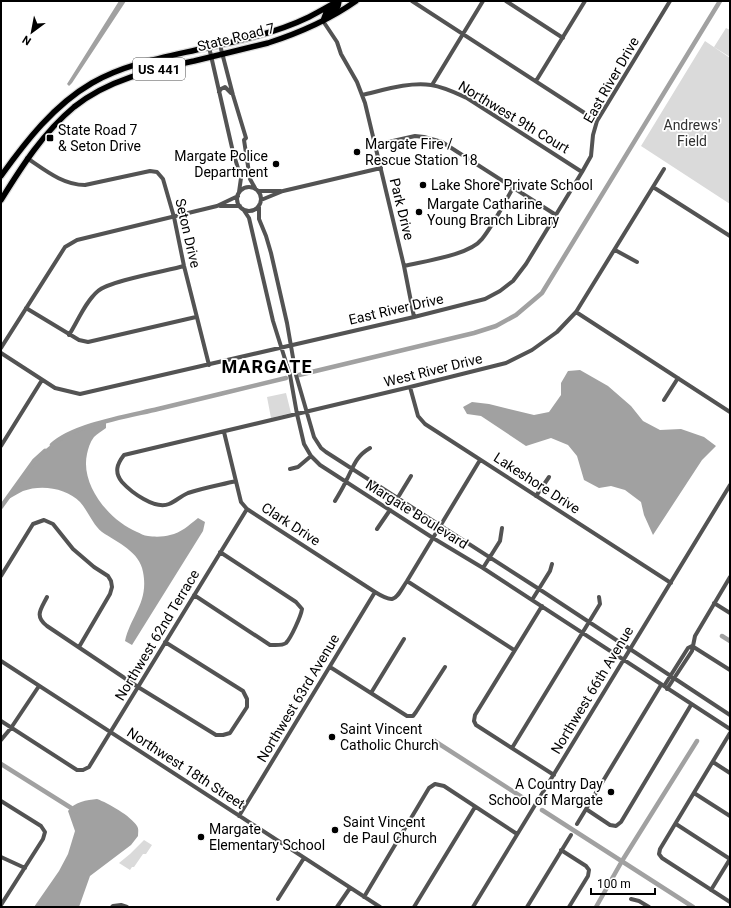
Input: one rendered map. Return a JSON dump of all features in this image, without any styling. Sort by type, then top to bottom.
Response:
[{"type":"main road","points":[[323,20],[326,13],[338,6],[339,1]]},
{"type":"main road","name":"State Road 7","points":[[1,176],[36,131],[63,104],[92,83],[123,69],[154,60],[220,45],[284,27],[309,17],[339,1]]},
{"type":"main road","name":"State Road 7","points":[[1,197],[27,158],[46,134],[64,116],[86,98],[111,84],[142,73],[212,57],[283,38],[323,20],[356,1]]},
{"type":"main road","points":[[111,84],[114,76],[123,69]]},
{"type":"street","points":[[412,1],[597,121]]},
{"type":"street","points":[[432,85],[483,1]]},
{"type":"street","points":[[506,1],[563,38]]},
{"type":"street","points":[[536,81],[585,1]]},
{"type":"street","name":"East River Drive","points":[[1,353],[55,388],[80,394],[414,317],[485,299],[500,292],[513,281],[526,264],[582,172],[591,156],[593,135],[597,121],[670,1]]},
{"type":"street","name":"Park Drive","points":[[323,20],[337,42],[341,54],[362,95],[376,145],[380,168],[404,266],[414,317]]},
{"type":"street","points":[[220,45],[246,138],[244,140],[250,179],[261,197],[260,203]]},
{"type":"street","points":[[209,47],[233,152],[242,178],[238,194],[238,203],[242,207]]},
{"type":"street","name":"Northwest 9th Court","points":[[362,95],[415,85],[432,85],[451,91],[467,98],[582,172]]},
{"type":"street","points":[[219,94],[221,89],[225,87],[233,95]]},
{"type":"street","points":[[376,145],[416,136],[442,142],[556,215]]},
{"type":"street","name":"Seton Drive","points":[[27,158],[62,180],[75,185],[85,185],[150,171],[157,172],[163,179],[174,217],[196,317],[209,365]]},
{"type":"street","points":[[1,348],[65,246],[77,240],[217,206],[238,194],[246,187],[256,190],[283,190],[380,168]]},
{"type":"street","name":"West River Drive","points":[[236,481],[187,494],[168,505],[158,506],[128,489],[118,478],[116,468],[124,455],[506,363],[532,350],[557,332],[576,312],[616,250],[664,169]]},
{"type":"street","points":[[653,187],[730,236]]},
{"type":"street","points":[[404,266],[460,253],[472,248],[482,240],[513,188]]},
{"type":"street","points":[[217,206],[242,207],[254,210],[260,203],[283,190]]},
{"type":"street","name":"Margate Boulevard","points":[[260,203],[259,219],[268,244],[284,308],[296,375],[314,436],[321,448],[351,469],[539,589],[630,650],[673,676],[730,715]]},
{"type":"street","name":"Margate Boulevard","points":[[242,207],[249,218],[273,318],[290,375],[304,444],[311,456],[320,465],[433,538],[483,568],[730,729]]},
{"type":"street","points":[[616,250],[637,262]]},
{"type":"street","points":[[69,335],[98,290],[111,284],[184,266]]},
{"type":"street","points":[[26,308],[78,340],[88,342],[196,317]]},
{"type":"street","points":[[576,312],[730,412]]},
{"type":"street","points":[[664,400],[678,378]]},
{"type":"street","points":[[1,446],[42,380]]},
{"type":"street","name":"Lakeshore Drive","points":[[410,387],[418,416],[425,424],[671,583]]},
{"type":"street","name":"Clark Drive","points":[[224,432],[241,502],[247,509],[387,600],[392,600],[395,598],[407,581]]},
{"type":"street","points":[[335,501],[360,454],[370,448]]},
{"type":"street","points":[[290,469],[298,467],[311,456]]},
{"type":"street","points":[[480,460],[407,581],[514,650]]},
{"type":"street","points":[[397,498],[411,476]]},
{"type":"street","points":[[536,496],[549,477]]},
{"type":"street","name":"Northwest 66th Avenue","points":[[473,907],[730,485]]},
{"type":"street","name":"Northwest 62nd Terrace","points":[[11,728],[77,770],[83,770],[89,767],[247,509]]},
{"type":"street","points":[[377,529],[390,510]]},
{"type":"street","points":[[1,576],[33,524],[44,520],[53,524],[73,549],[94,567],[108,576],[112,584],[110,594],[79,647]]},
{"type":"street","points":[[483,568],[500,541],[502,528]]},
{"type":"street","points":[[194,595],[270,645],[285,643],[301,617],[302,609],[296,602],[220,552]]},
{"type":"street","points":[[532,600],[550,571],[552,564]]},
{"type":"street","points":[[577,824],[664,687],[673,676],[688,648],[692,646],[695,636],[730,577]]},
{"type":"street","name":"Northwest 63rd Avenue","points":[[239,816],[375,592]]},
{"type":"street","points":[[512,748],[600,604],[599,597]]},
{"type":"street","points":[[47,598],[40,613],[41,621],[47,626],[138,687],[216,735],[230,733],[247,707],[247,699],[242,691],[165,642]]},
{"type":"street","points":[[714,603],[730,613]]},
{"type":"street","points":[[542,606],[475,715],[474,721],[476,725],[554,775]]},
{"type":"street","points":[[371,692],[404,639]]},
{"type":"street","points":[[692,646],[730,670]]},
{"type":"street","name":"Northwest 18th Street","points":[[1,661],[380,907]]},
{"type":"street","points":[[330,667],[407,716],[413,716],[445,667]]},
{"type":"street","points":[[1,740],[11,728],[38,686]]},
{"type":"street","points":[[586,809],[610,825],[616,826],[621,822],[691,705]]},
{"type":"street","points":[[1,721],[11,728]]},
{"type":"street","points":[[730,734],[660,849],[659,854],[662,858],[730,902]]},
{"type":"street","points":[[713,762],[730,774]]},
{"type":"street","points":[[364,897],[429,788],[435,784],[444,786],[517,834]]},
{"type":"street","points":[[694,793],[730,816]]},
{"type":"street","points":[[1,801],[41,826],[45,832],[43,839],[1,905]]},
{"type":"street","points":[[414,907],[475,807]]},
{"type":"street","points":[[676,824],[730,859],[711,890]]},
{"type":"street","points":[[527,907],[570,835]]},
{"type":"street","points":[[561,850],[586,866],[589,870],[588,876],[569,907]]},
{"type":"street","points":[[1,857],[25,868]]},
{"type":"street","points":[[278,899],[304,858]]},
{"type":"street","points":[[337,907],[350,888]]},
{"type":"street","points":[[631,899],[639,900],[649,907]]},
{"type":"street","points":[[113,906],[121,905],[127,907]]},
{"type":"green space","points":[[726,28],[730,30],[730,57],[714,47]]},
{"type":"green space","name":"Andrews' Field","points":[[705,41],[730,58],[730,204],[641,146]]},
{"type":"green space","points":[[286,393],[291,413],[271,418],[267,397]]},
{"type":"green space","points":[[144,840],[152,845],[146,854],[143,854],[134,867],[130,870],[119,863],[130,854]]},
{"type":"shaded area","points":[[119,1],[126,1],[69,86],[67,84]]},
{"type":"shaded area","points":[[580,370],[608,386],[631,406],[643,421],[660,430],[681,429],[704,437],[716,446],[702,460],[653,535],[644,515],[641,502],[625,490],[611,486],[599,488],[584,480],[577,456],[568,445],[551,438],[526,446],[481,416],[467,414],[463,407],[472,402],[489,404],[534,415],[549,412],[561,395],[561,383],[568,371]]},
{"type":"shaded area","points":[[106,422],[106,428],[94,437],[90,443],[86,466],[88,478],[93,489],[107,511],[127,527],[144,535],[150,536],[168,536],[174,534],[198,518],[205,522],[203,531],[132,645],[125,641],[144,592],[143,572],[141,565],[133,553],[102,532],[96,526],[80,502],[68,493],[46,488],[30,489],[23,491],[4,502],[28,468],[49,446],[63,437],[87,427]]},
{"type":"shaded area","points":[[97,799],[130,818],[138,827],[138,836],[131,845],[90,876],[79,907],[34,907],[59,871],[68,854],[75,831],[68,811],[74,805]]},
{"type":"waterway","points":[[299,375],[474,333],[496,326],[516,315],[542,293],[720,1]]},
{"type":"waterway","points":[[52,445],[61,438],[73,432],[102,422],[286,378]]},
{"type":"waterway","points":[[1,507],[34,461],[45,451]]},
{"type":"waterway","points":[[722,636],[730,641]]},
{"type":"waterway","points":[[433,740],[528,801]]},
{"type":"waterway","points":[[596,907],[622,861],[697,741]]},
{"type":"waterway","points":[[1,764],[76,811]]},
{"type":"waterway","points":[[542,810],[693,907]]},
{"type":"place","name":"State Road 7 & Seton Drive","points":[[50,138]]},
{"type":"place","name":"Margate Fire / Rescue Station 18","points":[[357,152]]},
{"type":"place","name":"Margate Police Department","points":[[276,164]]},
{"type":"place","name":"Lake Shore Private School","points":[[423,185]]},
{"type":"place","name":"Margate Catharine Young Branch Library","points":[[419,212]]},
{"type":"place","name":"Saint Vincent Catholic Church","points":[[332,737]]},
{"type":"place","name":"A Country Day School of Margate","points":[[611,792]]},
{"type":"place","name":"Saint Vincent de Paul Church","points":[[335,830]]},
{"type":"place","name":"Margate Elementary School","points":[[201,837]]},
{"type":"district","name":"MARGATE","points":[[267,367]]}]
